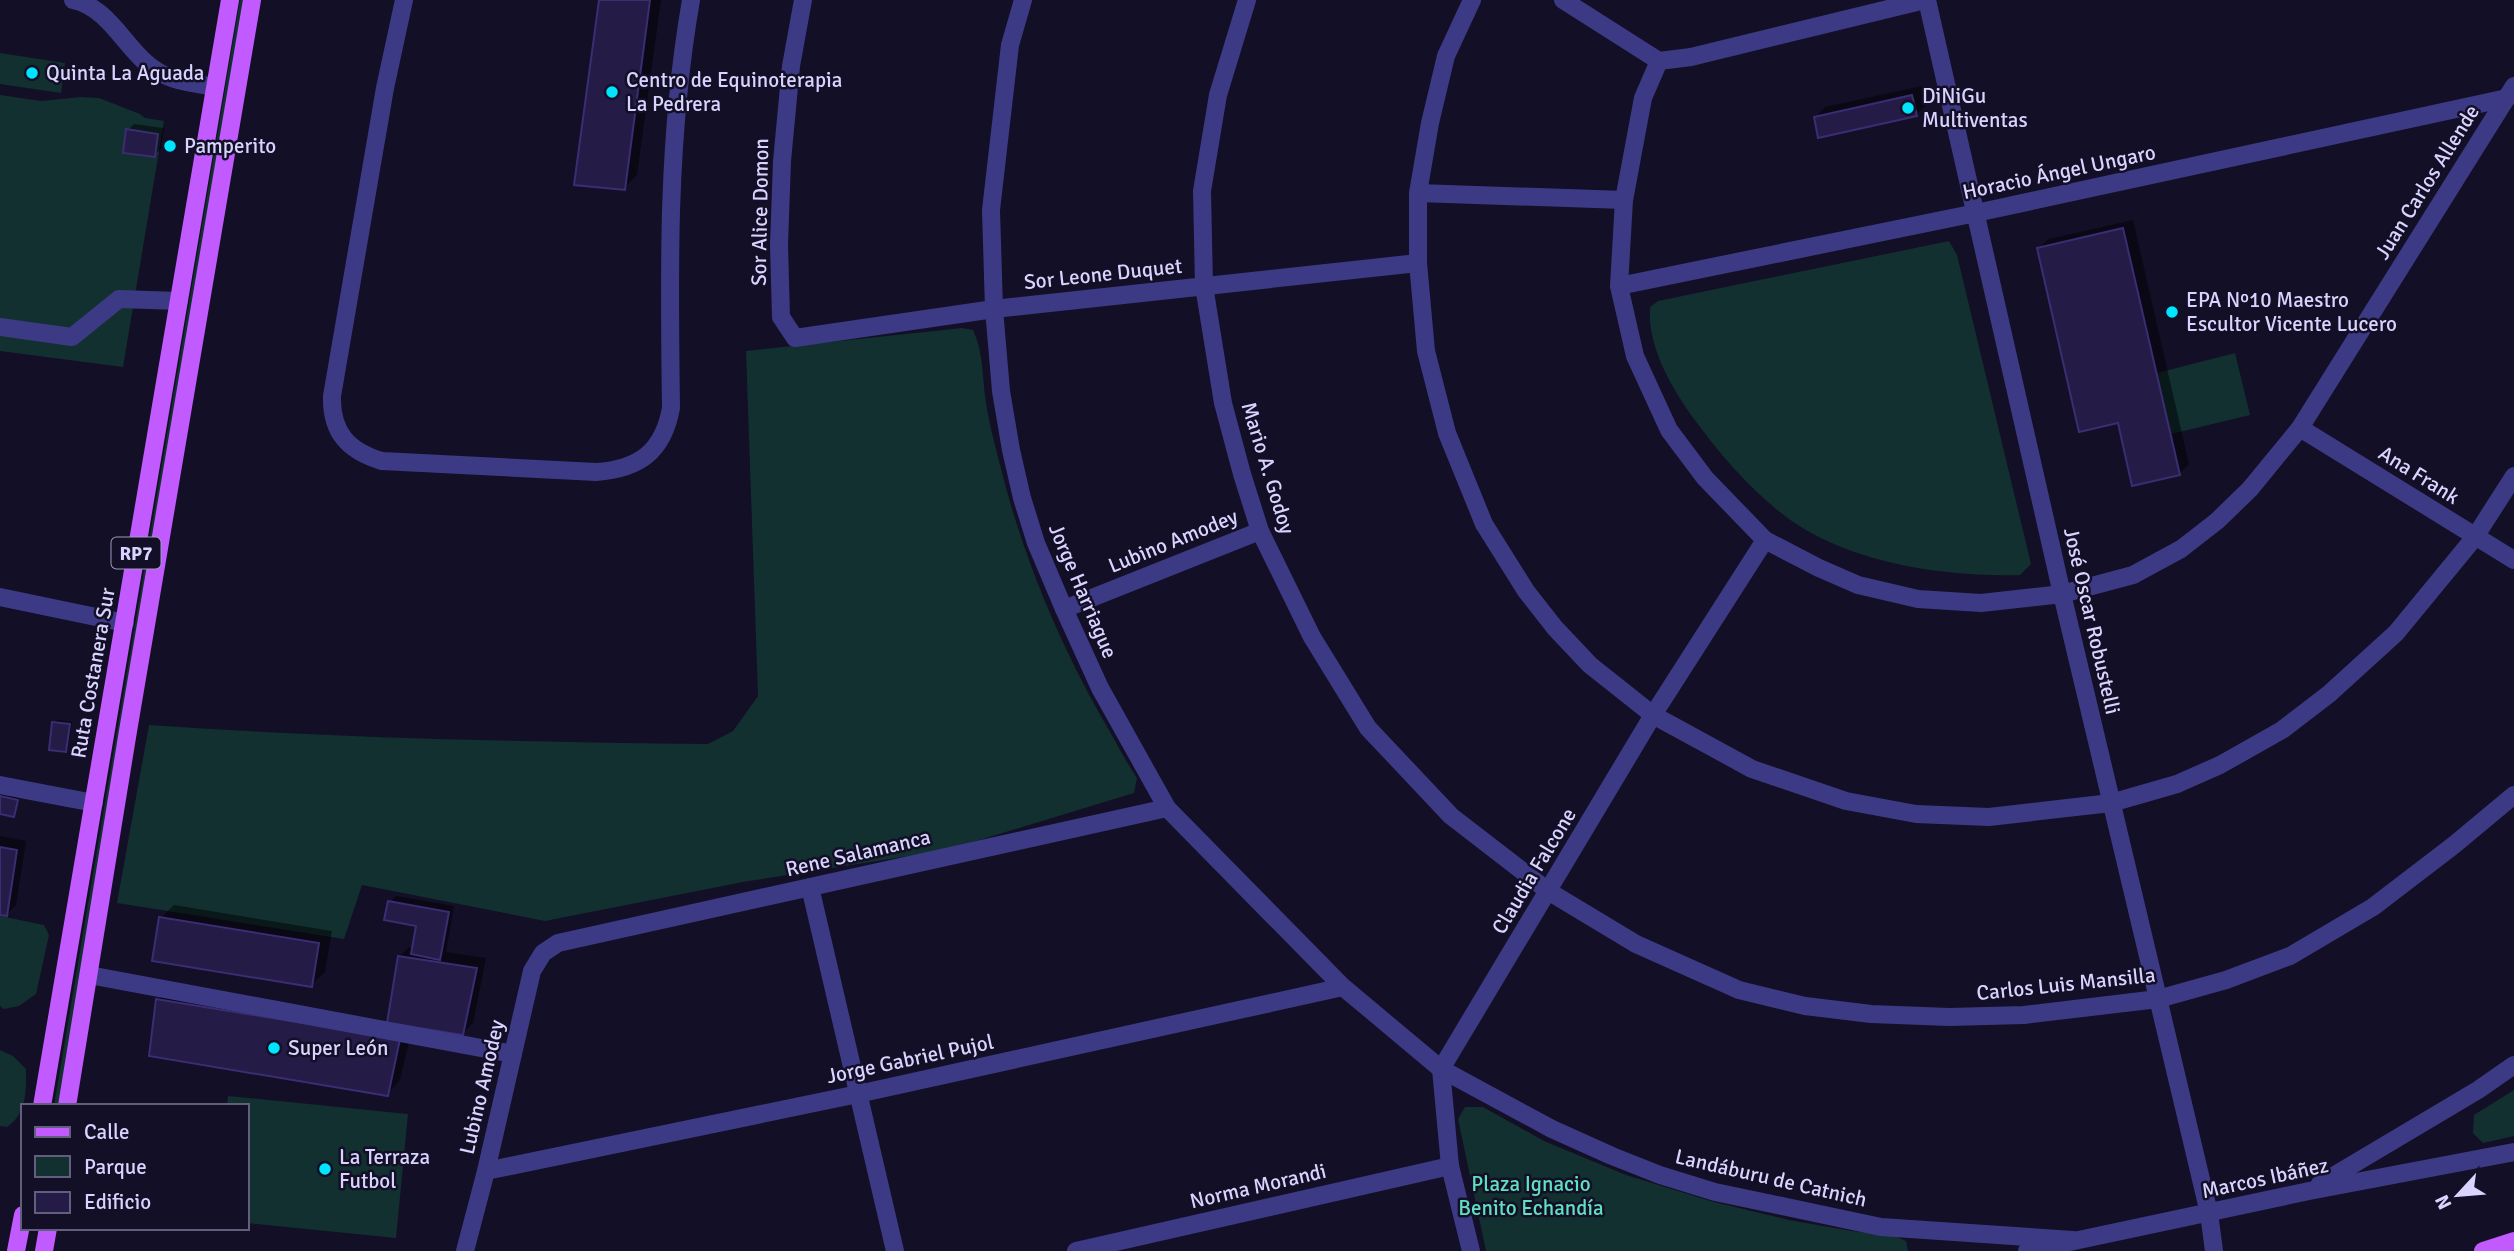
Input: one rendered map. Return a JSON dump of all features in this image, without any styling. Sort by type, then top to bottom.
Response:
[{"type":"main road","name":"Ruta Costanera Sur","points":[[42,1104],[230,0]]},
{"type":"main road","name":"Ruta Costanera Sur","points":[[67,1104],[253,0]]},
{"type":"main road","points":[[16,1251],[21,1225]]},
{"type":"main road","points":[[44,1251],[48,1230]]},
{"type":"main road","points":[[2483,1251],[2514,1241]]},
{"type":"street","points":[[74,0],[87,3],[101,15],[154,70],[173,79],[215,87]]},
{"type":"street","points":[[404,0],[385,88],[332,396],[331,416],[352,448],[382,461],[596,472],[619,470],[644,457],[660,443],[668,427],[671,408],[669,231],[674,127],[691,0]]},
{"type":"street","name":"Sor Alice Domon","points":[[795,338],[782,317],[779,245],[782,161],[791,66],[803,0]]},
{"type":"street","name":"Jorge Harriague","points":[[1023,0],[1010,45],[991,210],[994,310],[1001,391],[1022,498],[1036,544],[1100,688],[1167,808],[1343,987],[1441,1069]]},
{"type":"street","name":"Mario A. Godoy","points":[[1247,0],[1218,95],[1202,191],[1204,286],[1223,403],[1241,474],[1260,531],[1312,637],[1368,728],[1451,816],[1548,891]]},
{"type":"street","points":[[1472,0],[1446,56],[1430,123],[1418,193],[1418,263],[1429,363],[1447,433],[1484,524],[1526,591],[1555,628],[1590,666],[1653,715],[1752,769],[1846,802],[1916,814],[1989,817],[2111,803],[2177,784],[2220,765],[2282,730],[2329,694],[2396,633],[2475,537],[2514,476]]},
{"type":"street","points":[[1563,0],[1659,61],[1691,57],[1926,0]]},
{"type":"street","name":"José Oscar Robustelli","points":[[1926,0],[2062,594],[2209,1213],[2214,1251]]},
{"type":"street","name":"Juan Carlos Allende","points":[[1659,61],[1643,98],[1624,200],[1619,286],[1635,356],[1670,430],[1705,478],[1765,540],[1819,568],[1858,584],[1918,599],[1981,603],[2062,594],[2133,575],[2181,549],[2217,521],[2250,489],[2300,428],[2510,92]]},
{"type":"street","name":"Horacio Ángel Ungaro","points":[[1619,286],[1976,213],[2510,92]]},
{"type":"street","points":[[1418,193],[1624,200]]},
{"type":"street","name":"Sor Leone Duquet","points":[[795,338],[994,310],[1418,263]]},
{"type":"street","points":[[0,327],[72,337],[119,299],[179,301]]},
{"type":"street","name":"Ana Frank","points":[[2300,428],[2514,560]]},
{"type":"street","name":"Lubino Amodey","points":[[1064,609],[1260,531]]},
{"type":"street","name":"Claudia Falcone","points":[[1441,1069],[1653,715],[1765,540]]},
{"type":"street","points":[[0,597],[125,623]]},
{"type":"street","points":[[0,785],[94,803]]},
{"type":"street","name":"Carlos Luis Mansilla","points":[[1548,891],[1636,944],[1739,990],[1805,1006],[1871,1014],[1949,1017],[2024,1015],[2158,999],[2226,980],[2290,956],[2373,907],[2514,795]]},
{"type":"street","name":"Rene Salamanca","points":[[558,943],[1167,808]]},
{"type":"street","points":[[810,887],[895,1251]]},
{"type":"street","name":"Lubino Amodey","points":[[465,1251],[532,971],[543,953],[558,943]]},
{"type":"street","points":[[89,975],[513,1054]]},
{"type":"street","name":"Jorge Gabriel Pujol","points":[[486,1171],[858,1094],[1343,987]]},
{"type":"street","points":[[2309,1191],[2478,1090],[2514,1065]]},
{"type":"street","points":[[1441,1069],[1450,1166],[1471,1251]]},
{"type":"street","name":"Landáburu de Catnich","points":[[1441,1069],[1552,1129],[1612,1156],[1715,1192],[1881,1227],[2073,1240]]},
{"type":"street","name":"Marcos Ibáñez","points":[[2026,1251],[2309,1191],[2514,1152]]},
{"type":"street","name":"Norma Morandi","points":[[1076,1251],[1450,1166]]},
{"type":"green space","points":[[240,0],[247,0],[61,1104],[54,1104]]},
{"type":"green space","name":"Quinta La Aguada","points":[[0,53],[65,63],[61,93],[0,84]]},
{"type":"green space","points":[[0,95],[41,101],[99,98],[145,118],[164,121],[123,367],[0,351]]},
{"type":"green space","points":[[1949,241],[1957,255],[2031,564],[2020,575],[1959,573],[1895,564],[1834,544],[1806,530],[1757,492],[1714,444],[1686,407],[1670,380],[1653,337],[1650,307],[1658,301]]},
{"type":"green space","points":[[962,328],[973,330],[977,339],[993,439],[1029,561],[1055,625],[1085,687],[1137,778],[1134,793],[947,850],[743,882],[545,921],[362,885],[344,939],[117,903],[149,725],[428,739],[708,744],[733,731],[758,696],[746,351]]},
{"type":"green space","points":[[2235,353],[2250,415],[2171,434],[2157,373]]},
{"type":"green space","points":[[0,916],[44,925],[49,935],[36,994],[19,1006],[4,1009],[0,1006]]},
{"type":"green space","points":[[0,1050],[13,1056],[26,1069],[21,1110],[7,1127],[0,1126]]},
{"type":"green space","points":[[2514,1090],[2514,1136],[2483,1143],[2473,1133],[2474,1115]]},
{"type":"green space","name":"La Terraza Futbol","points":[[228,1096],[408,1114],[396,1238],[248,1223],[248,1104],[227,1104]]},
{"type":"green space","name":"Plaza Ignacio Benito Echandía","points":[[1465,1107],[1483,1107],[1544,1141],[1626,1175],[1714,1202],[1789,1220],[1893,1235],[1906,1241],[1908,1251],[1486,1251],[1458,1119]]},
{"type":"building","name":"Centro de Equinoterapia La Pedrera","points":[[599,0],[650,0],[625,190],[574,185]]},
{"type":"building","points":[[1912,95],[1917,116],[1818,138],[1814,117]]},
{"type":"building","points":[[126,129],[158,134],[155,157],[123,153]]},
{"type":"building","name":"EPA Nº10 Maestro Escultor Vicente Lucero","points":[[2123,228],[2180,475],[2132,486],[2118,423],[2079,432],[2037,248]]},
{"type":"building","points":[[52,722],[70,724],[66,752],[49,750]]},
{"type":"building","points":[[0,796],[18,800],[14,817],[0,814]]},
{"type":"building","points":[[0,847],[17,850],[7,916],[0,915]]},
{"type":"building","points":[[388,901],[449,912],[440,960],[411,954],[416,926],[384,920]]},
{"type":"building","points":[[159,917],[319,943],[312,987],[152,961]]},
{"type":"building","points":[[398,956],[477,968],[463,1035],[387,1023]]},
{"type":"building","name":"Super León","points":[[156,999],[400,1039],[388,1096],[149,1056]]},
{"type":"place","name":"Quinta La Aguada","points":[[32,73]]},
{"type":"place","name":"Centro de Equinoterapia La Pedrera","points":[[612,92]]},
{"type":"place","name":"DiNiGu Multiventas","points":[[1908,108]]},
{"type":"place","name":"Pamperito","points":[[170,146]]},
{"type":"place","name":"EPA Nº10 Maestro Escultor Vicente Lucero","points":[[2172,312]]},
{"type":"place","name":"Super León","points":[[274,1048]]},
{"type":"place","name":"La Terraza Futbol","points":[[325,1169]]}]
